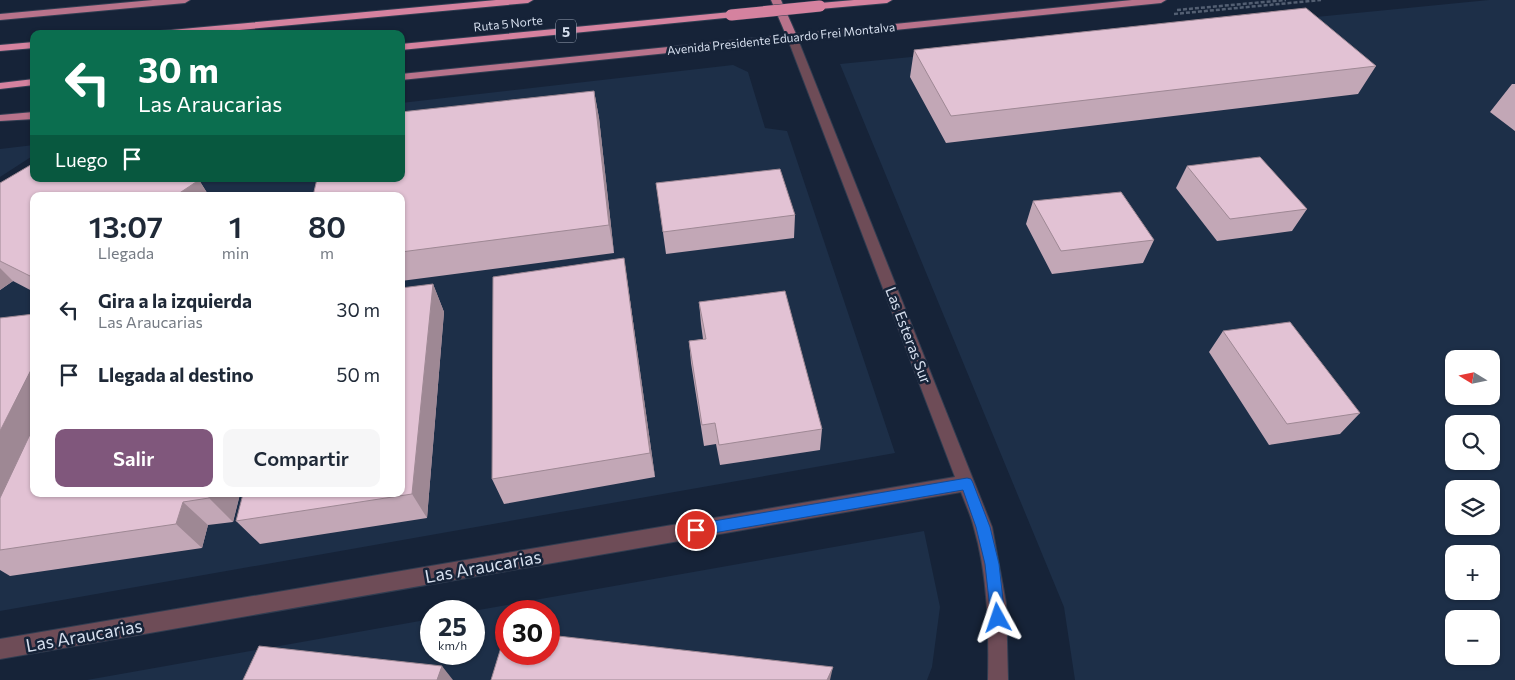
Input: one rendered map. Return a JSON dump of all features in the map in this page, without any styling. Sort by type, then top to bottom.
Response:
[{"type":"highway","name":"Ruta 5 Norte","points":[[203,30],[528,0]]},
{"type":"highway","name":"Ruta 5 Norte","points":[[405,47],[887,0]]},
{"type":"highway","points":[[0,48],[30,45]]},
{"type":"highway","points":[[0,86],[30,82]]},
{"type":"main road","points":[[0,17],[185,0]]},
{"type":"main road","name":"Las Esteras Sur","points":[[776,0],[792,37]]},
{"type":"main road","name":"Avenida Presidente Eduardo Frei Montalva","points":[[405,77],[1161,0]]},
{"type":"main road","points":[[0,118],[30,115]]},
{"type":"street","name":"Las Esteras Sur","points":[[792,37],[983,527],[992,564],[997,604],[998,680]]},
{"type":"street","name":"Las Araucarias","points":[[0,649],[967,483]]},
{"type":"shaded area","points":[[1489,0],[1515,0],[1515,680],[1075,680],[1064,607],[840,64]]},
{"type":"shaded area","points":[[733,65],[748,72],[765,128],[787,131],[895,453],[0,611],[0,209],[42,182],[405,182],[405,103]]},
{"type":"shaded area","points":[[30,145],[30,158],[0,177],[0,149]]},
{"type":"shaded area","points":[[924,531],[940,607],[932,667],[927,680],[87,680],[420,621],[420,665],[485,665],[485,609],[495,607],[495,665],[560,665],[560,600],[535,600]]},
{"type":"building","points":[[1306,8],[1376,66],[951,116],[914,50]]},
{"type":"building","points":[[594,91],[609,225],[405,251],[405,192],[314,192],[316,182],[405,182],[405,112]]},
{"type":"building","points":[[1260,157],[1307,209],[1230,219],[1187,166]]},
{"type":"building","points":[[30,165],[30,182],[196,182],[181,192],[30,192],[30,276],[0,261],[0,183]]},
{"type":"building","points":[[780,169],[795,215],[663,232],[656,183]]},
{"type":"building","points":[[1121,192],[1154,240],[1061,251],[1033,201]]},
{"type":"building","points":[[624,258],[650,453],[492,479],[493,277]]},
{"type":"building","points":[[433,284],[412,494],[405,495],[405,288]]},
{"type":"building","points":[[785,291],[822,429],[719,445],[715,423],[702,425],[689,341],[706,339],[699,302]]},
{"type":"building","points":[[30,314],[30,372],[0,431],[0,318]]},
{"type":"building","points":[[1290,322],[1360,413],[1287,424],[1223,331]]},
{"type":"building","points":[[30,434],[30,497],[209,497],[183,502],[176,524],[0,550],[0,498]]},
{"type":"building","points":[[242,497],[392,497],[236,521]]},
{"type":"building","points":[[560,636],[833,667],[827,680],[491,680],[496,665],[560,665]]},
{"type":"building","points":[[259,646],[442,666],[437,680],[243,680]]},
{"type":"route","points":[[696,530],[967,483],[983,527],[992,564],[998,618]]}]
